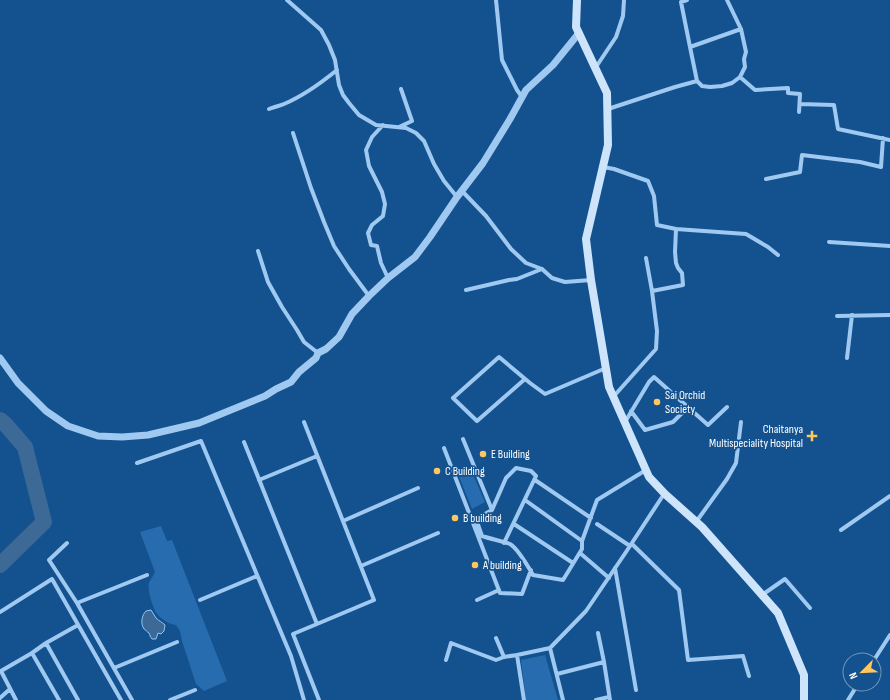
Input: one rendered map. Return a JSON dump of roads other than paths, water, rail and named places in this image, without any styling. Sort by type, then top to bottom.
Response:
[{"type":"main road","points":[[577,0],[576,27],[607,93],[608,145],[586,239],[591,280],[609,388],[649,477],[665,494],[696,522],[778,613],[804,675],[804,700]]},
{"type":"street","points":[[287,0],[321,30],[335,60],[339,85],[343,95],[359,115],[376,125],[406,128],[416,133],[424,141],[434,164],[444,181],[458,197]]},
{"type":"street","points":[[496,0],[502,60],[522,97]]},
{"type":"street","points":[[596,67],[616,37],[623,16],[624,0]]},
{"type":"street","points":[[688,0],[681,2],[697,81],[702,86],[710,87],[732,83],[740,77],[745,67],[744,58],[746,52],[740,29],[727,0]]},
{"type":"street","points":[[690,47],[740,29]]},
{"type":"street","points":[[0,358],[18,383],[46,411],[68,426],[98,436],[122,437],[148,434],[198,423],[265,396],[276,388],[291,382],[308,364],[316,358],[318,353],[326,349],[339,337],[352,314],[369,296],[388,278],[415,257],[483,163],[526,90],[553,65],[579,33]]},
{"type":"street","points":[[268,109],[284,104],[298,97],[319,85],[337,70]]},
{"type":"street","points":[[740,77],[755,90],[788,88],[788,93],[800,94],[799,112]]},
{"type":"street","points":[[608,109],[697,81]]},
{"type":"street","points":[[398,127],[412,122],[401,89]]},
{"type":"street","points":[[800,104],[834,105],[838,129],[890,140]]},
{"type":"street","points":[[383,125],[372,137],[366,150],[369,166],[382,192],[385,204],[383,216],[372,225],[368,233],[371,245],[377,246],[381,263],[388,278]]},
{"type":"street","points":[[293,133],[314,195],[334,246],[369,296]]},
{"type":"street","points":[[766,179],[800,172],[802,155],[860,162],[881,167],[883,138]]},
{"type":"street","points":[[603,167],[614,169],[648,181],[654,196],[657,225],[676,229],[746,234],[768,247],[778,255]]},
{"type":"street","points":[[462,191],[486,216],[511,249],[526,263],[542,269],[552,278],[565,282],[591,280]]},
{"type":"street","points":[[652,291],[683,285],[682,273],[676,263],[676,229]]},
{"type":"street","points":[[829,242],[890,246]]},
{"type":"street","points":[[258,251],[268,282],[279,301],[304,342],[318,353]]},
{"type":"street","points":[[613,397],[656,349],[657,331],[646,258]]},
{"type":"street","points":[[466,290],[509,280],[517,280],[542,269]]},
{"type":"street","points":[[847,358],[852,315]]},
{"type":"street","points":[[837,316],[890,315]]},
{"type":"street","points":[[525,379],[478,421],[453,398],[499,357],[525,379],[546,394],[606,368]]},
{"type":"street","points":[[624,422],[654,377],[708,425],[727,407]]},
{"type":"street","points":[[631,412],[645,430],[673,422],[688,407]]},
{"type":"street","points":[[304,422],[374,600],[293,634],[318,700]]},
{"type":"street","points":[[696,522],[727,479],[736,462],[741,422]]},
{"type":"street","points":[[463,439],[492,510]]},
{"type":"street","points":[[137,463],[201,441],[291,656],[304,700]]},
{"type":"street","points":[[244,442],[317,624]]},
{"type":"street","points":[[444,448],[500,593],[522,594],[531,570]]},
{"type":"street","points":[[259,480],[317,456]]},
{"type":"street","points":[[504,543],[536,476],[531,471],[516,468],[506,478],[492,510],[476,519],[482,536],[504,543],[511,545],[526,562],[533,575],[563,580],[582,549],[582,541],[596,500],[646,470]]},
{"type":"street","points":[[535,480],[590,518]]},
{"type":"street","points":[[343,521],[418,488]]},
{"type":"street","points":[[446,660],[451,643],[496,660],[550,648],[586,611],[665,494]]},
{"type":"street","points":[[841,530],[890,496]]},
{"type":"street","points":[[525,500],[582,541]]},
{"type":"street","points":[[514,524],[573,563]]},
{"type":"street","points":[[597,524],[631,545],[679,590],[688,660],[743,656],[749,676]]},
{"type":"street","points":[[361,566],[438,533]]},
{"type":"street","points":[[67,543],[49,560],[77,603],[132,700]]},
{"type":"street","points":[[580,553],[609,578]]},
{"type":"street","points":[[615,568],[636,690]]},
{"type":"street","points":[[77,603],[147,575]]},
{"type":"street","points":[[200,600],[257,576]]},
{"type":"street","points":[[0,612],[52,579],[121,700]]},
{"type":"street","points":[[762,595],[785,579],[810,608]]},
{"type":"street","points":[[477,600],[499,590]]},
{"type":"street","points":[[16,700],[0,670],[32,653],[78,625]]},
{"type":"street","points":[[596,700],[609,698],[598,633]]},
{"type":"street","points":[[879,652],[890,636]]},
{"type":"street","points":[[496,638],[504,657]]},
{"type":"street","points":[[114,668],[177,642]]},
{"type":"street","points":[[46,644],[78,700]]},
{"type":"street","points":[[883,646],[890,645]]},
{"type":"street","points":[[550,648],[563,700]]},
{"type":"street","points":[[32,653],[59,700]]},
{"type":"street","points":[[517,655],[524,700]]},
{"type":"street","points":[[557,674],[604,662]]},
{"type":"street","points":[[0,698],[10,689]]},
{"type":"street","points":[[170,700],[195,690]]},
{"type":"waterway","points":[[0,420],[25,447],[44,522],[0,565]]},
{"type":"place","name":"Sai Orchid Society","points":[[657,402]]},
{"type":"place","name":"Chaitanya Multispeciality Hospital","points":[[812,436]]},
{"type":"place","name":"E Building","points":[[483,454]]},
{"type":"place","name":"C Building","points":[[437,471]]},
{"type":"place","name":"B building","points":[[455,518]]},
{"type":"place","name":"A building","points":[[475,565]]}]
